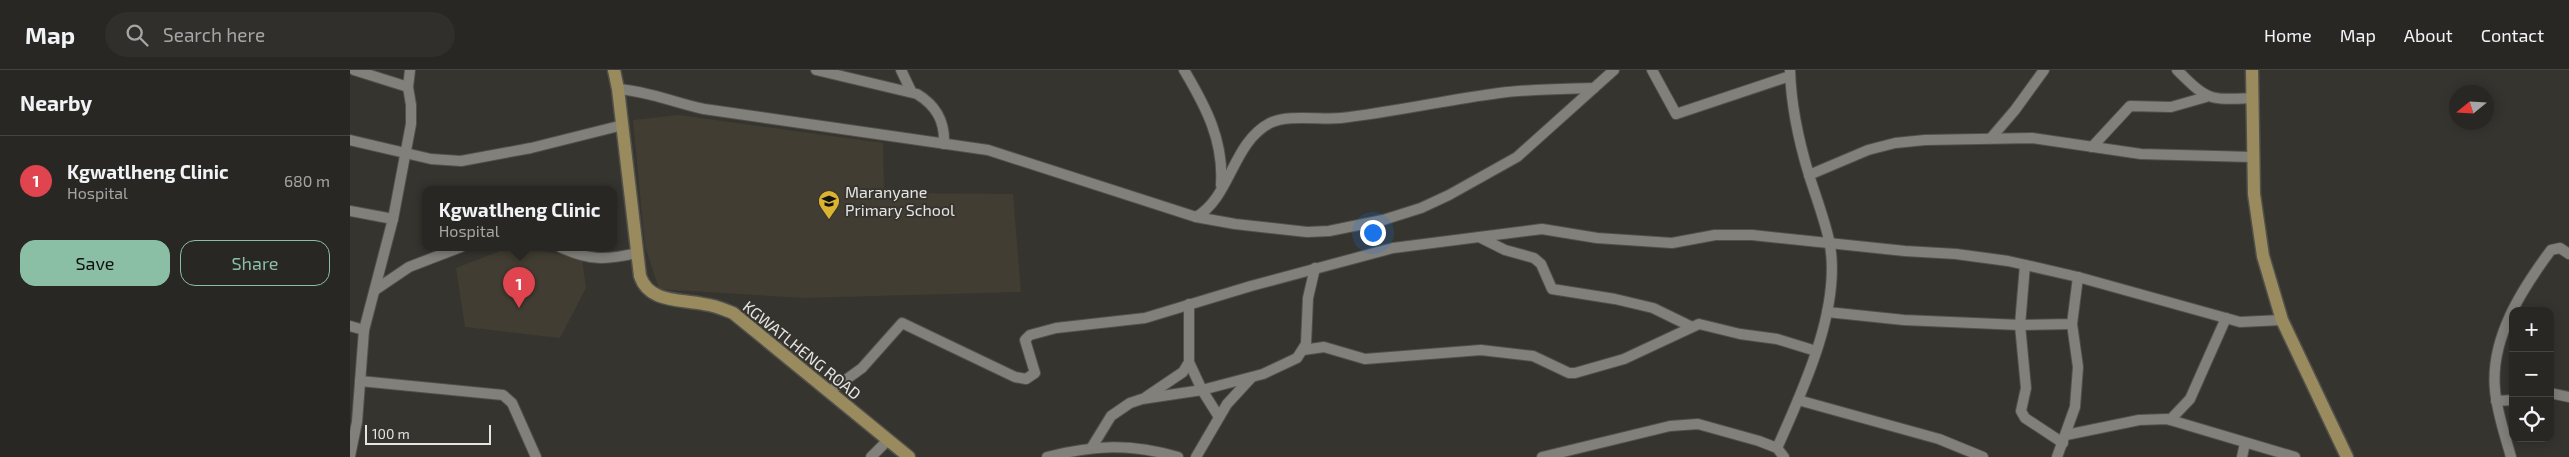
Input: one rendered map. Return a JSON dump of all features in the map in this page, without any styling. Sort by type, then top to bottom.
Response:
[{"type":"street","points":[[354,70],[408,87]]},
{"type":"street","points":[[350,454],[358,422],[357,378],[364,330],[393,219],[411,124],[412,106],[408,87],[410,70]]},
{"type":"street","name":"KGWATLHENG ROAD","points":[[614,70],[642,282],[653,294],[666,299],[719,307],[733,313],[909,457]]},
{"type":"street","points":[[816,70],[911,91],[930,104],[938,115],[944,130],[944,144]]},
{"type":"street","points":[[901,70],[911,91]]},
{"type":"street","points":[[1184,70],[1206,108],[1214,128],[1222,164],[1221,188]]},
{"type":"street","points":[[618,89],[643,91],[672,101],[704,108],[993,151],[1196,217],[1244,225],[1307,232],[1329,232],[1374,222],[1421,208],[1449,195],[1517,157],[1614,70]]},
{"type":"street","points":[[1652,70],[1676,114],[1790,73],[1799,137],[1830,243],[1827,312],[1816,351],[1798,400],[1776,448]]},
{"type":"street","points":[[1991,138],[2016,110],[2044,70]]},
{"type":"street","points":[[2177,70],[2196,90],[2206,97]]},
{"type":"street","points":[[2252,70],[2252,157],[2258,230],[2282,320],[2344,456]]},
{"type":"street","points":[[1196,217],[1209,209],[1245,146],[1259,131],[1270,123],[1281,120],[1332,119],[1392,112],[1499,93],[1594,88]]},
{"type":"street","points":[[2092,147],[2130,106],[2163,108],[2206,97],[2227,99],[2253,98]]},
{"type":"street","points":[[350,140],[450,161],[471,160],[570,140],[622,126]]},
{"type":"street","points":[[1809,175],[1868,150],[1895,143],[1991,138],[2032,138],[2163,155],[2252,157]]},
{"type":"street","points":[[350,211],[393,219]]},
{"type":"street","points":[[829,392],[862,368],[902,322],[1016,377],[1026,379],[1035,373],[1025,340],[1027,337],[1056,328],[1145,318],[1315,268],[1393,248],[1542,229],[1597,238],[1672,243],[1715,236],[1752,235],[1956,254],[2025,265],[2240,322],[2282,320]]},
{"type":"street","points":[[1478,237],[1505,250],[1534,258],[1541,264],[1552,289],[1615,299],[1653,308],[1690,326]]},
{"type":"street","points":[[2511,457],[2496,402],[2494,380],[2504,328],[2514,307],[2550,250],[2560,248],[2569,254]]},
{"type":"street","points":[[375,290],[415,264],[450,251]]},
{"type":"street","points":[[572,251],[595,259],[610,260],[637,254]]},
{"type":"street","points":[[2025,265],[2020,325],[2026,388],[2021,411],[2022,415],[2064,439],[2139,420],[2170,420],[2245,444],[2295,457]]},
{"type":"street","points":[[1142,399],[1202,390],[1252,377],[1292,362],[1303,350],[1307,339],[1308,298],[1315,268]]},
{"type":"street","points":[[2056,457],[2075,407],[2078,367],[2072,324],[2078,278]]},
{"type":"street","points":[[1189,304],[1189,362],[1202,390],[1219,417]]},
{"type":"street","points":[[1827,312],[1904,320],[2020,325],[2072,324]]},
{"type":"street","points":[[2170,420],[2190,398],[2226,318]]},
{"type":"street","points":[[1303,350],[1324,347],[1365,360],[1481,350],[1533,356],[1569,373],[1575,373],[1624,359],[1672,337],[1690,326],[1706,324],[1740,334],[1777,339],[1816,351]]},
{"type":"street","points":[[350,326],[364,330]]},
{"type":"street","points":[[1092,447],[1104,425],[1117,410],[1142,399],[1183,372],[1189,362]]},
{"type":"street","points":[[1196,457],[1227,404],[1252,377]]},
{"type":"street","points":[[357,378],[503,395],[512,403],[536,457]]},
{"type":"street","points":[[2554,393],[2569,397]]},
{"type":"street","points":[[1798,400],[1939,439],[1983,457]]},
{"type":"street","points":[[2496,402],[2509,400]]},
{"type":"street","points":[[1542,457],[1683,424],[1713,427],[1776,448],[1784,457]]},
{"type":"street","points":[[871,457],[888,440]]},
{"type":"street","points":[[2242,457],[2245,444]]},
{"type":"street","points":[[1047,457],[1072,454],[1092,447],[1178,457]]},
{"type":"shaded area","name":"Maranyane Primary School","points":[[679,115],[883,143],[884,193],[1013,194],[1021,292],[804,298],[659,289],[645,246],[633,120]]},
{"type":"shaded area","points":[[500,251],[541,251],[582,258],[586,288],[560,338],[465,327],[456,268]]},
{"type":"place","name":"Maranyane Primary School","points":[[829,220]]},
{"type":"place","name":"Kgwatlheng Clinic","points":[[519,308]]}]
